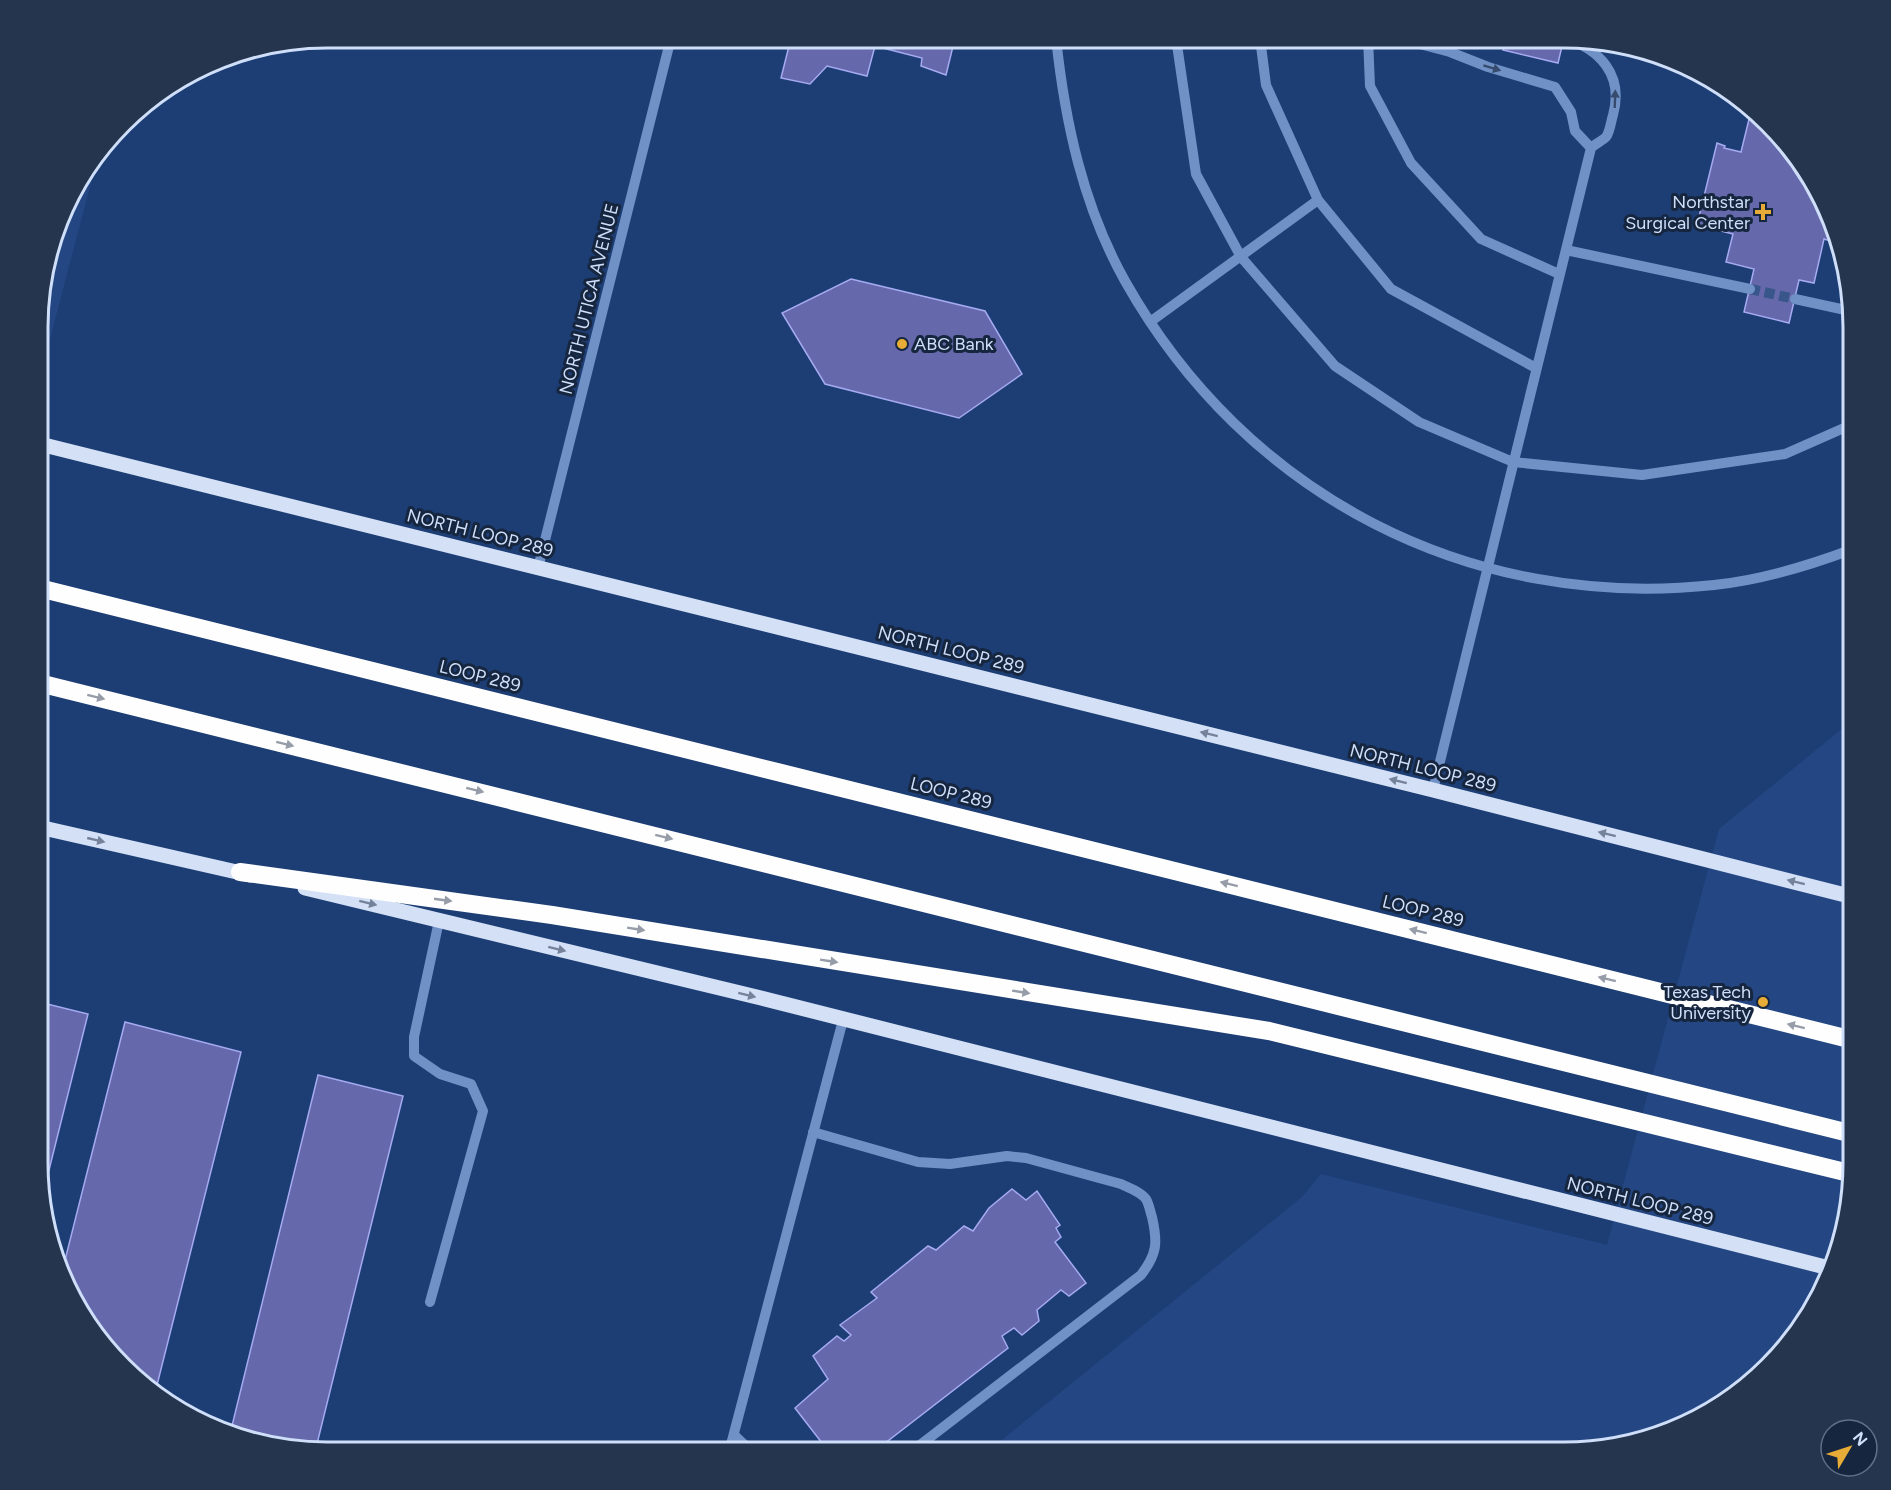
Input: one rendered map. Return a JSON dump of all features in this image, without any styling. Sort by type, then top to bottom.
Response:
[{"type":"highway","name":"LOOP 289","points":[[48,590],[1843,1038]]},
{"type":"highway","points":[[48,685],[1843,1132]]},
{"type":"highway","points":[[240,872],[552,915],[1269,1031],[1843,1171]]},
{"type":"main road","name":"NORTH LOOP 289","points":[[48,446],[1433,790],[1843,894]]},
{"type":"main road","name":"NORTH LOOP 289","points":[[48,829],[240,872],[843,1020],[1823,1267]]},
{"type":"street","name":"NORTH UTICA AVENUE","points":[[538,568],[668,48]]},
{"type":"street","points":[[1057,48],[1065,108],[1084,186],[1124,279],[1150,322],[1172,353],[1213,402],[1249,438],[1288,470],[1330,499],[1373,524],[1419,545],[1487,568],[1565,584],[1666,589],[1716,585],[1766,576],[1843,553]]},
{"type":"street","points":[[1177,48],[1196,174],[1241,257],[1335,366],[1419,422],[1513,462],[1642,475],[1785,454],[1843,428]]},
{"type":"street","points":[[1261,48],[1266,85],[1318,200],[1391,289],[1536,368]]},
{"type":"street","points":[[1368,48],[1370,86],[1411,163],[1481,239],[1559,274]]},
{"type":"street","points":[[1435,48],[1555,87],[1571,112],[1575,131],[1591,148]]},
{"type":"street","points":[[1433,790],[1591,148],[1607,136],[1615,108],[1614,83],[1605,63],[1591,49]]},
{"type":"street","points":[[1150,322],[1318,200]]},
{"type":"street","points":[[1566,250],[1750,289]]},
{"type":"street","points":[[1795,298],[1842,309]]},
{"type":"street","points":[[430,1302],[483,1111],[471,1084],[440,1074],[414,1056],[414,1037],[439,921]]},
{"type":"street","points":[[732,1442],[843,1020]]},
{"type":"street","points":[[813,1132],[918,1162],[950,1164],[1007,1156],[1026,1158],[1121,1184],[1145,1198],[1150,1208],[1156,1245],[1150,1264],[1141,1275],[924,1442]]},
{"type":"street","points":[[734,1435],[741,1442]]},
{"type":"shaded area","points":[[93,175],[48,347],[50,290],[57,255],[69,220]]},
{"type":"shaded area","name":"Texas Tech University","points":[[1843,728],[1843,1163],[1841,1200],[1828,1253],[1806,1303],[1774,1347],[1748,1373],[1704,1405],[1671,1421],[1636,1433],[1601,1440],[1564,1442],[999,1442],[1302,1197],[1321,1174],[1607,1245],[1719,829]]},
{"type":"building","points":[[788,48],[874,48],[867,76],[827,66],[810,84],[781,78]]},
{"type":"building","points":[[883,48],[953,48],[946,75],[921,66],[922,58]]},
{"type":"building","points":[[1504,48],[1562,48],[1558,63],[1503,50]]},
{"type":"building","name":"Northstar Surgical Center","points":[[1749,118],[1774,143],[1806,187],[1829,241],[1824,239],[1814,283],[1799,280],[1789,323],[1744,312],[1754,269],[1726,262],[1733,234],[1697,225],[1717,143],[1725,146],[1724,148],[1741,152]]},
{"type":"building","name":"ABC Bank","points":[[851,279],[985,311],[1022,374],[959,418],[825,384],[782,313]]},
{"type":"building","points":[[48,1004],[88,1014],[48,1172]]},
{"type":"building","points":[[125,1022],[241,1052],[157,1384],[143,1373],[106,1333],[85,1303],[65,1259]]},
{"type":"building","points":[[318,1075],[403,1096],[318,1441],[272,1437],[232,1425]]},
{"type":"building","points":[[1012,1189],[1026,1200],[1037,1191],[1060,1225],[1056,1228],[1061,1237],[1055,1242],[1086,1283],[1069,1296],[1061,1290],[1037,1310],[1039,1321],[1022,1335],[1014,1328],[1002,1336],[1008,1348],[887,1442],[821,1442],[795,1408],[828,1379],[813,1356],[837,1336],[844,1341],[851,1335],[840,1325],[877,1298],[871,1292],[928,1246],[936,1250],[964,1226],[973,1231],[989,1208]]},
{"type":"tunnel","points":[[1750,289],[1795,299]]},
{"type":"place","name":"Northstar Surgical Center","points":[[1763,212]]},
{"type":"place","name":"ABC Bank","points":[[902,344]]},
{"type":"place","name":"Texas Tech University","points":[[1763,1002]]}]
